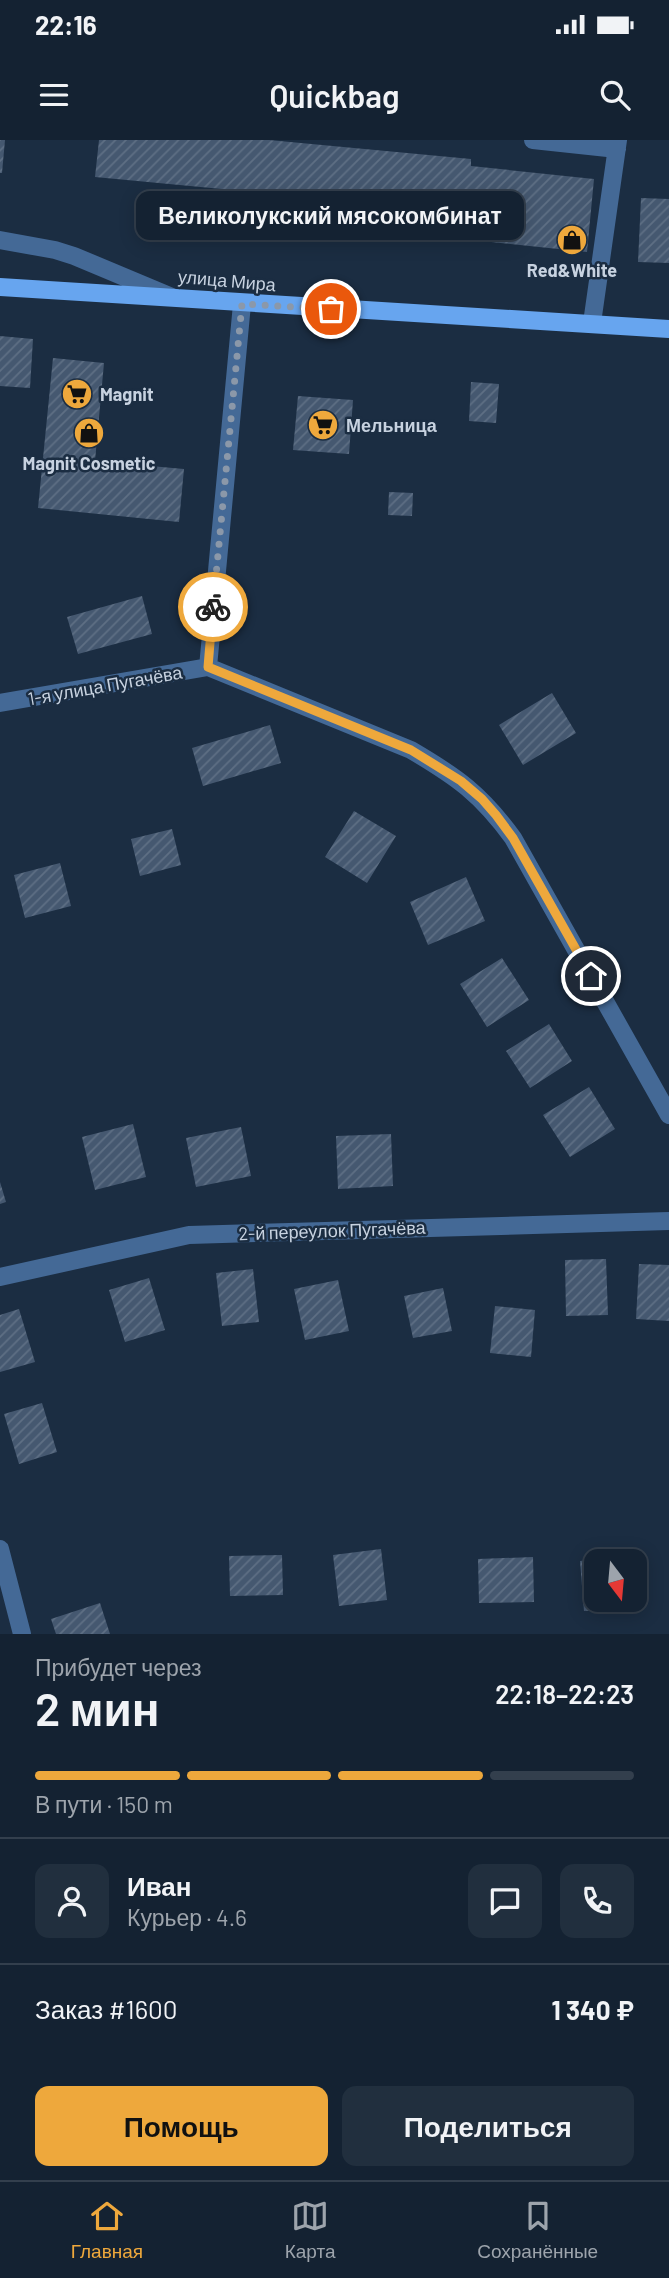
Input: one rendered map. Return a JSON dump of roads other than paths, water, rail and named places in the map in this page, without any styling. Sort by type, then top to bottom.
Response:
[{"type":"main road","points":[[0,287],[178,300]]},
{"type":"main road","name":"улица Мира","points":[[178,300],[669,329]]},
{"type":"street","points":[[533,140],[617,145],[592,323]]},
{"type":"street","name":"улица Мира","points":[[0,240],[74,256],[178,300]]},
{"type":"street","points":[[208,667],[242,304]]},
{"type":"street","name":"1-я улица Пугачёва","points":[[0,703],[208,667],[411,750],[442,768],[482,799],[513,838],[669,1115]]},
{"type":"street","name":"2-й переулок Пугачёва","points":[[0,1277],[190,1235],[669,1220]]},
{"type":"street","points":[[0,1549],[22,1634]]},
{"type":"place","name":"Red&White","points":[[572,240]]},
{"type":"place","name":"Великолукский мясокомбинат","points":[[331,309]]},
{"type":"place","name":"Magnit","points":[[77,394]]},
{"type":"place","name":"Мельница","points":[[323,425]]},
{"type":"place","name":"Magnit Cosmetic","points":[[89,433]]}]
